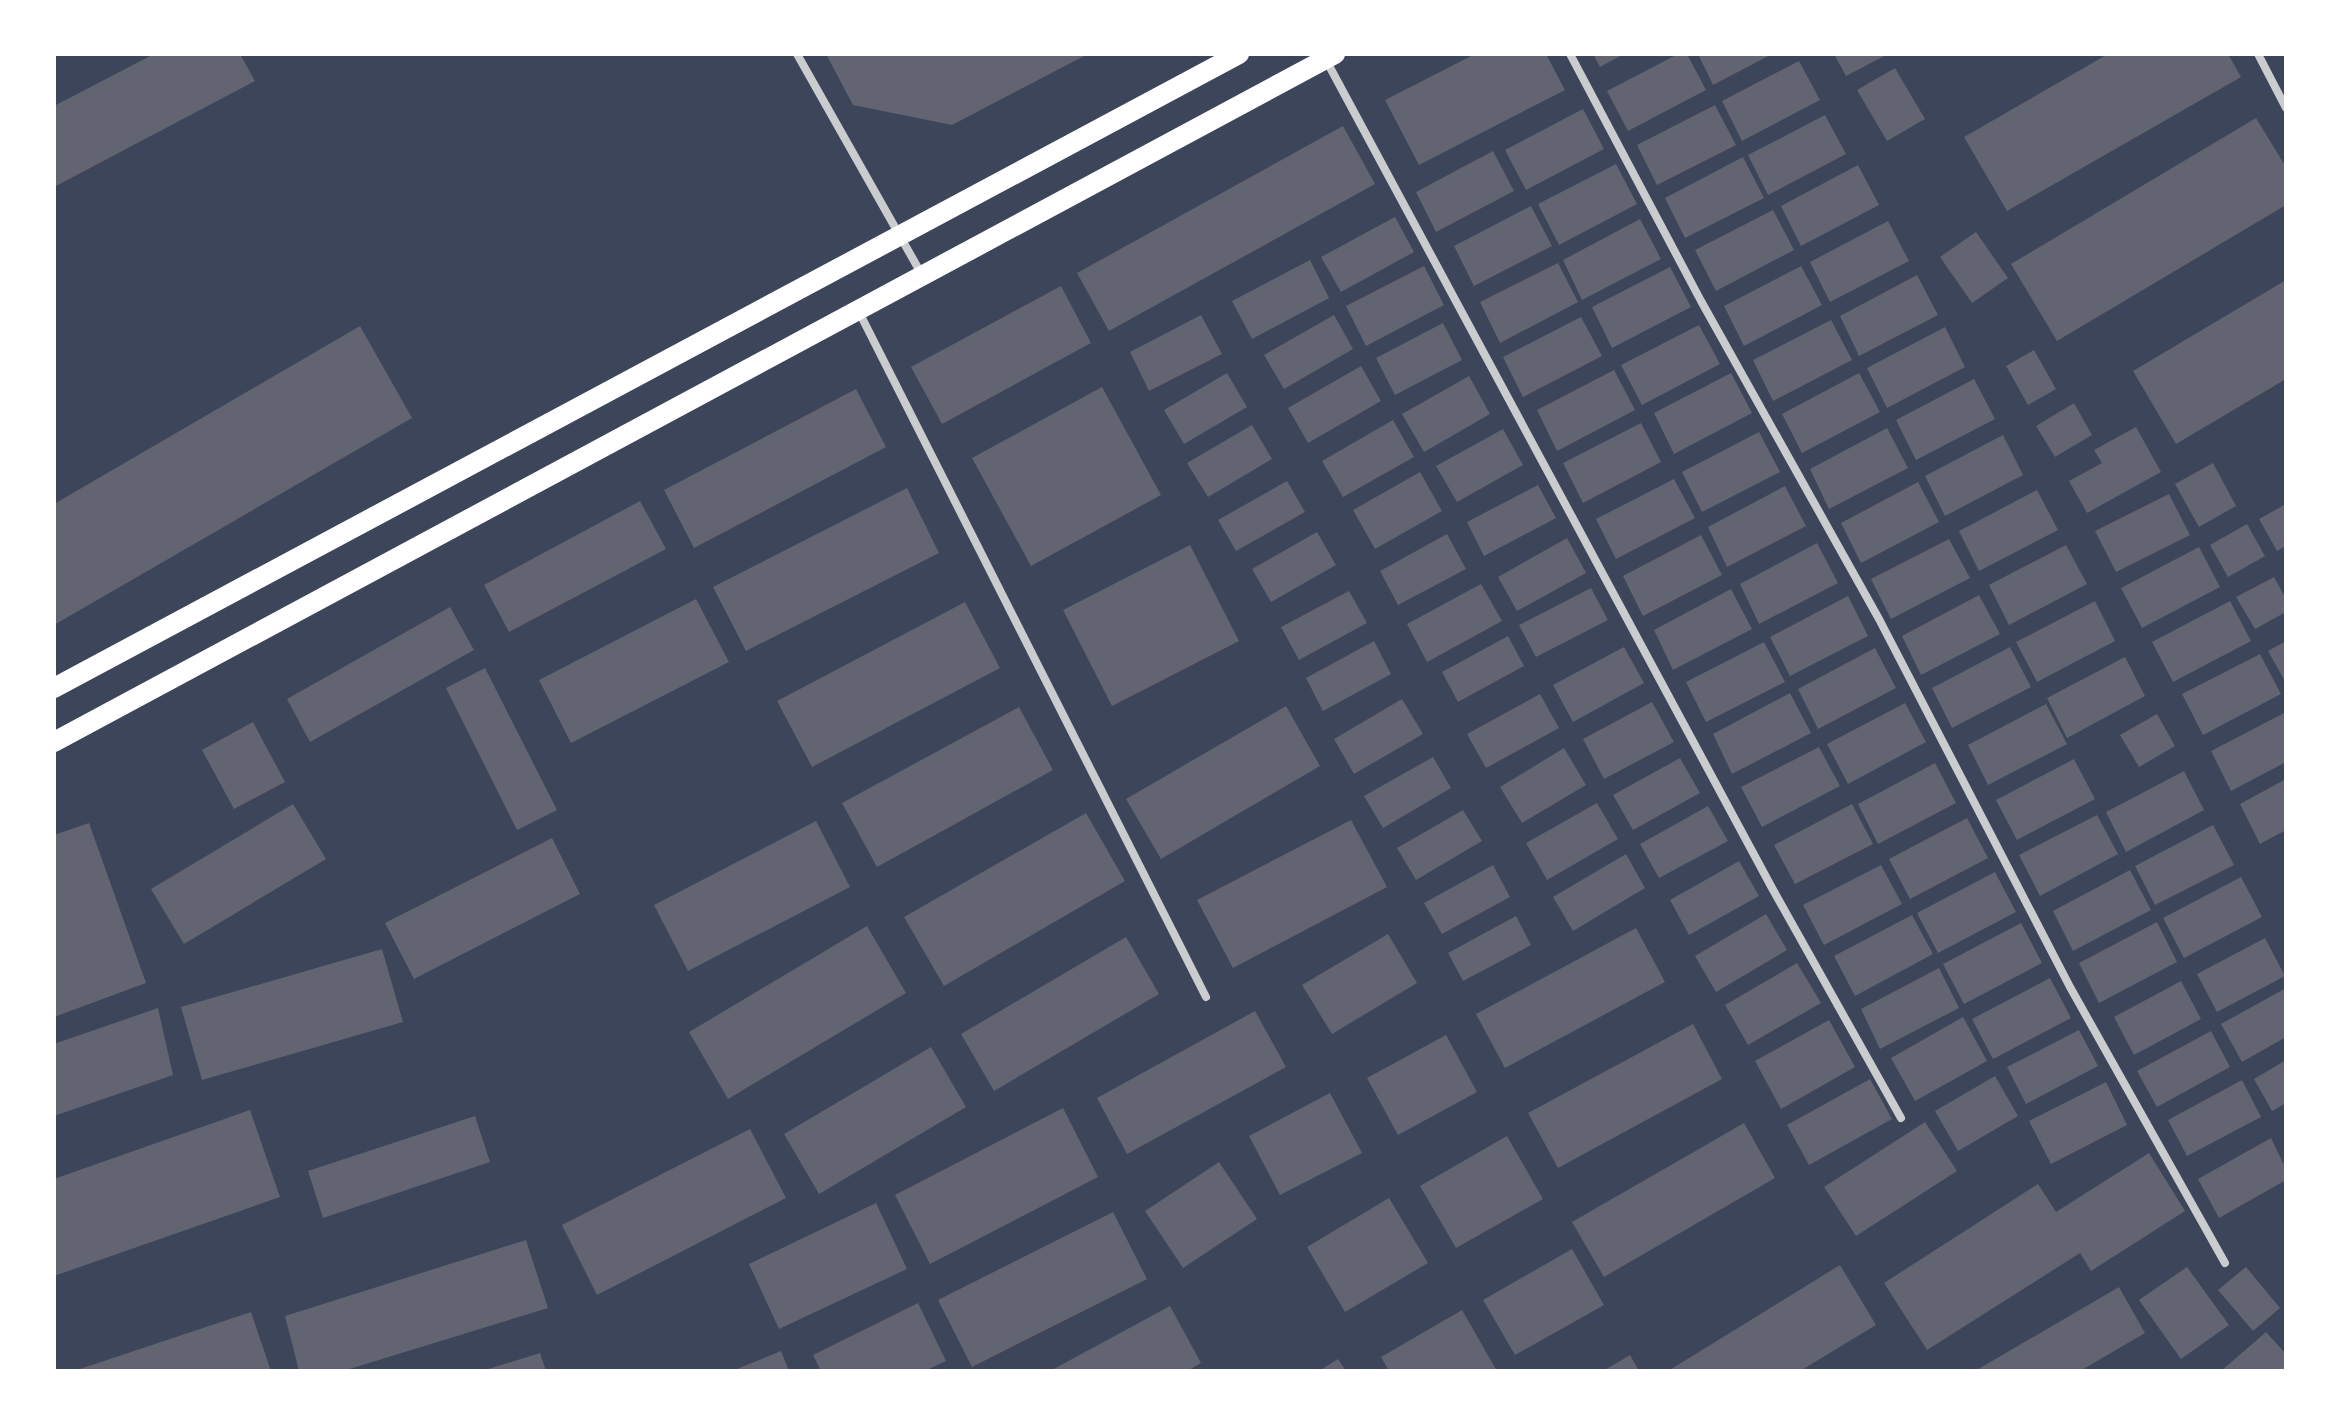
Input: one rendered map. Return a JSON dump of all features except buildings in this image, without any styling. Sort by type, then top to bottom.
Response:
[{"type":"main road","points":[[54,688],[1239,54]]},
{"type":"main road","points":[[54,742],[1330,56]]},
{"type":"street","points":[[797,54],[922,275]]},
{"type":"street","points":[[1570,54],[1701,301],[1879,619],[2070,987],[2225,1263]]},
{"type":"street","points":[[2258,54],[2286,108]]},
{"type":"street","points":[[1330,56],[1764,875],[1901,1118]]},
{"type":"street","points":[[858,309],[1206,997]]},
{"type":"shaded area","points":[[54,54],[2286,54],[2286,1371],[54,1371]]}]
